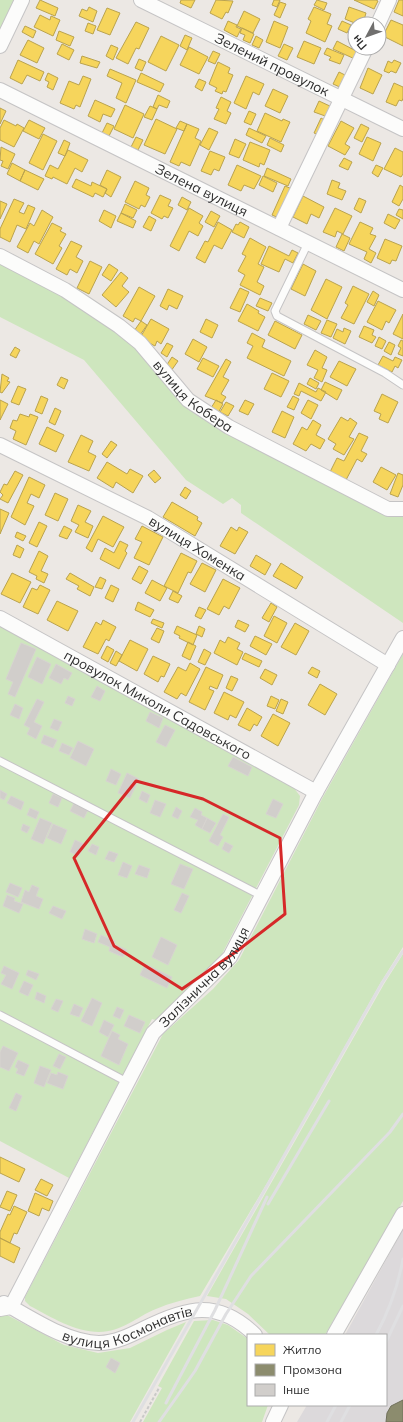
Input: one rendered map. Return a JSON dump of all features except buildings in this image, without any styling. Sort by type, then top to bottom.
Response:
[{"type":"street","points":[[0,46],[22,0]]},
{"type":"street","name":"Зелений провулок","points":[[141,0],[403,129]]},
{"type":"street","points":[[382,16],[389,0]]},
{"type":"street","points":[[279,228],[362,56]]},
{"type":"street","name":"Зелена вулиця","points":[[0,90],[403,290]]},
{"type":"street","name":"вулиця Кобера","points":[[0,256],[65,290],[119,326],[140,343],[188,400],[229,427],[388,509],[403,509]]},
{"type":"street","name":"вулиця Хоменка","points":[[0,445],[148,518],[388,665]]},
{"type":"street","name":"провулок Миколи Садовського","points":[[0,618],[316,792]]},
{"type":"street","name":"Залізнична вулиця","points":[[4,1306],[129,1083],[153,1033],[230,957],[316,792],[403,638]]},
{"type":"street","points":[[335,1334],[403,1214]]},
{"type":"street","name":"вулиця Космонавтів","points":[[4,1306],[68,1337],[99,1343],[125,1338],[176,1314],[196,1310],[215,1310],[226,1314],[247,1327],[254,1334]]},
{"type":"street","points":[[273,1422],[280,1406]]},
{"type":"lane","points":[[308,243],[275,311],[277,316],[385,373],[403,385]]},
{"type":"lane","points":[[0,760],[262,896]]},
{"type":"lane","points":[[0,1015],[129,1083]]},
{"type":"path","points":[[140,1422],[159,1388]]},
{"type":"highlighted area","points":[[136,781],[203,799],[280,838],[285,914],[237,951],[182,989],[114,946],[74,858]]},
{"type":"shaded area","points":[[403,1229],[403,1422],[297,1422],[306,1406],[387,1406],[387,1334],[346,1334]]},
{"type":"green space","points":[[0,0],[16,0],[0,33]]},
{"type":"green space","points":[[0,260],[64,294],[137,345],[185,404],[403,513],[403,623],[241,513],[241,505],[232,498],[223,504],[186,480],[84,360],[0,317]]},
{"type":"green space","points":[[0,622],[261,765],[294,788],[300,796],[299,805],[222,954],[159,1021],[152,1019],[69,1178],[0,1141]]},
{"type":"green space","points":[[403,654],[403,947],[381,982],[286,1151],[200,1296],[161,1307],[115,1330],[99,1332],[72,1327],[30,1306],[25,1301],[25,1297],[163,1034],[213,989],[239,960],[323,797]]},
{"type":"green space","points":[[403,954],[403,1201],[326,1334],[269,1334],[248,1314],[226,1299],[207,1296],[384,984]]},
{"type":"green space","points":[[0,1315],[7,1315],[64,1345],[98,1353],[130,1348],[186,1322],[130,1422],[0,1422]]},
{"type":"green space","points":[[213,1320],[228,1325],[247,1338],[247,1406],[268,1406],[262,1422],[143,1422],[162,1388],[158,1386],[194,1321]]},
{"type":"railway","points":[[133,1422],[382,983],[403,951]]},
{"type":"railway","points":[[268,1204],[329,1101]]},
{"type":"railway","points":[[159,1422],[195,1371],[226,1314],[251,1276],[390,1132],[403,1114]]},
{"type":"railway","points":[[166,1403],[215,1310],[267,1197]]},
{"type":"railway","points":[[376,1334],[392,1298],[403,1259]]},
{"type":"railway","points":[[387,1340],[403,1306]]},
{"type":"railway","points":[[327,1422],[335,1406]]},
{"type":"railway","points":[[341,1422],[349,1406]]}]
